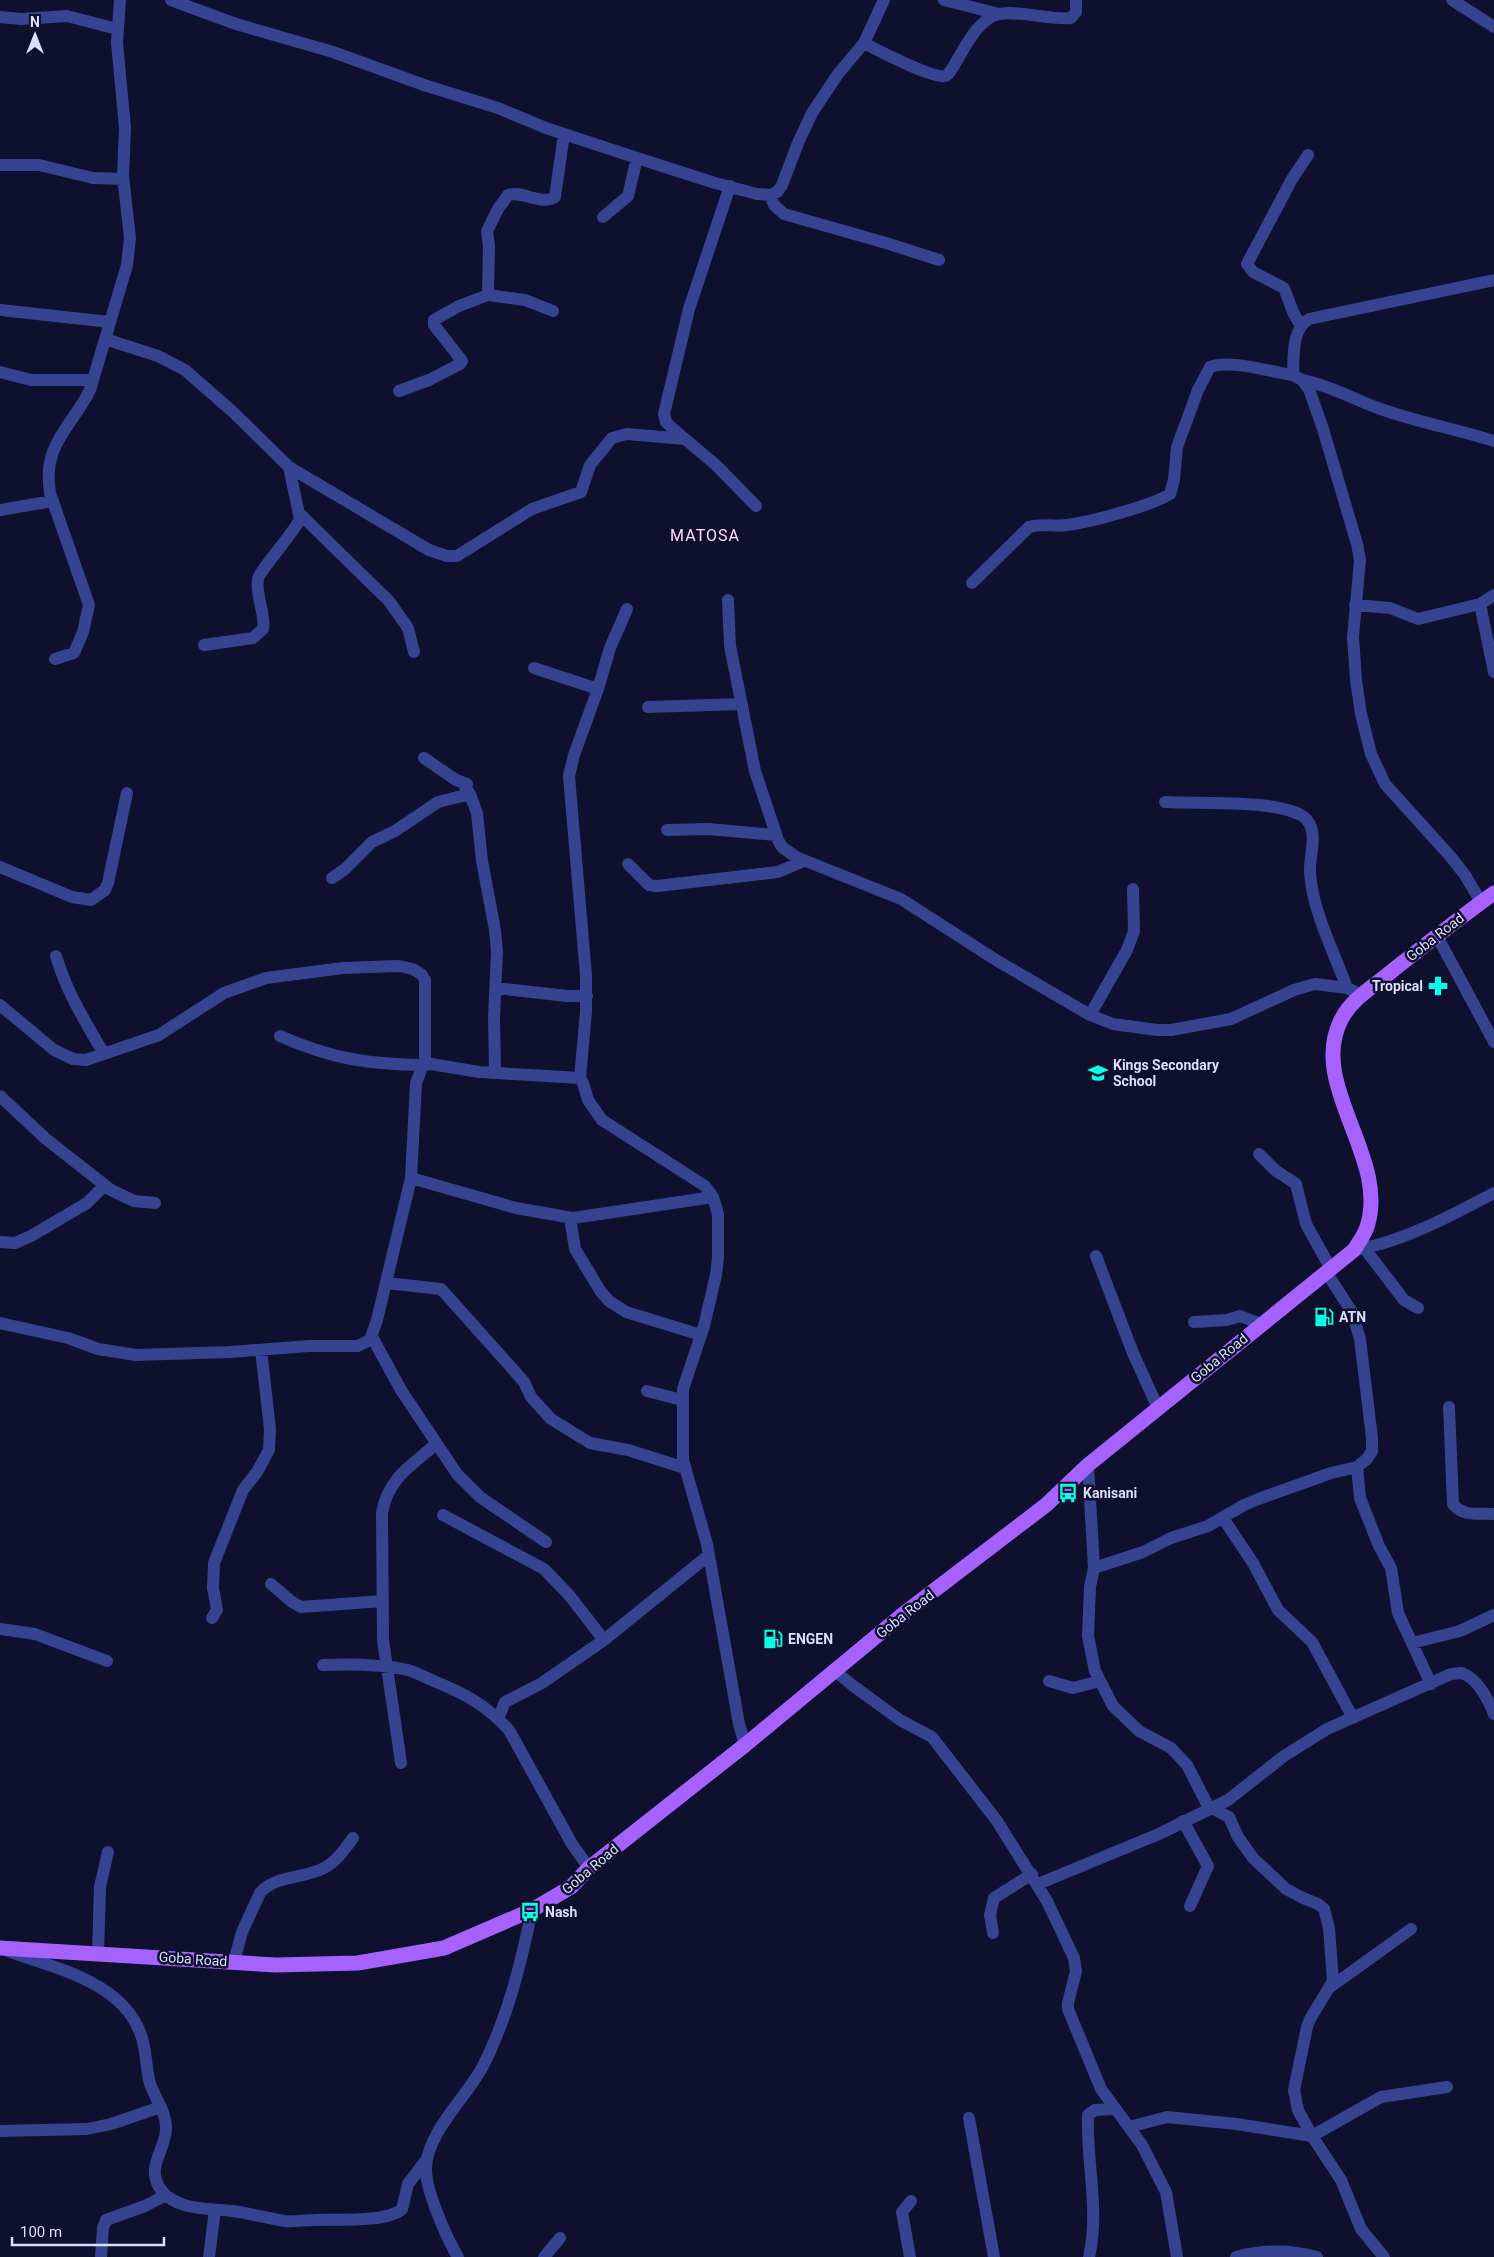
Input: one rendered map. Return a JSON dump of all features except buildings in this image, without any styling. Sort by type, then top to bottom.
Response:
[{"type":"main road","name":"Goba Road","points":[[0,1948],[276,1965],[358,1963],[444,1948],[532,1910],[571,1887],[589,1868],[746,1745],[834,1670],[1046,1505],[1088,1465],[1261,1324],[1329,1270],[1359,1250],[1367,1226],[1370,1191],[1366,1166],[1335,1077],[1333,1055],[1342,1018],[1362,995],[1494,893]]},
{"type":"street","points":[[55,659],[74,653],[83,632],[89,608],[53,501],[49,473],[54,450],[61,432],[84,400],[93,380],[127,265],[129,250],[130,238],[123,179],[126,143],[116,30],[120,0]]},
{"type":"street","points":[[170,0],[236,24],[333,52],[637,158],[757,194],[770,195],[777,192],[782,185],[805,126],[816,106],[838,74],[864,43],[884,0]]},
{"type":"street","points":[[944,0],[999,14],[1061,19],[1071,18],[1076,12],[1076,0]]},
{"type":"street","points":[[1452,0],[1494,27]]},
{"type":"street","points":[[864,43],[898,60],[937,75],[945,76],[951,71],[969,39],[982,25],[999,14]]},
{"type":"street","points":[[0,17],[21,19],[68,16],[116,30]]},
{"type":"street","points":[[488,295],[489,246],[486,232],[508,195],[519,194],[547,200],[555,197],[564,134]]},
{"type":"street","points":[[1301,326],[1293,312],[1284,288],[1253,272],[1247,264],[1292,179],[1308,155]]},
{"type":"street","points":[[603,217],[628,196],[637,158]]},
{"type":"street","points":[[0,165],[39,165],[89,177],[123,179]]},
{"type":"street","points":[[730,186],[689,309],[674,380],[665,410],[666,422],[716,465],[756,506]]},
{"type":"street","points":[[770,195],[774,205],[784,214],[939,260]]},
{"type":"street","points":[[1481,902],[1460,869],[1385,784],[1376,770],[1361,714],[1356,680],[1353,637],[1360,560],[1357,544],[1324,430],[1309,389],[1298,377],[1294,348],[1301,326],[1320,316],[1358,310],[1494,280]]},
{"type":"street","points":[[399,391],[429,380],[460,364],[462,361],[460,357],[434,325],[434,320],[459,306],[488,295],[525,300],[553,312]]},
{"type":"street","points":[[0,310],[110,322]]},
{"type":"street","points":[[106,338],[158,356],[185,370],[233,412],[289,467],[429,550],[454,557],[476,546],[532,509],[581,492],[590,465],[612,438],[628,434],[686,439]]},
{"type":"street","points":[[972,583],[988,570],[1029,527],[1067,525],[1155,502],[1170,494],[1174,480],[1178,447],[1198,390],[1210,367],[1217,364],[1298,377],[1379,408],[1434,426],[1494,441]]},
{"type":"street","points":[[0,372],[31,380],[93,380]]},
{"type":"street","points":[[204,645],[248,639],[255,637],[263,630],[258,579],[298,525],[300,514],[289,467]]},
{"type":"street","points":[[0,510],[53,501]]},
{"type":"street","points":[[300,514],[389,601],[408,628],[414,652]]},
{"type":"street","points":[[1355,605],[1390,608],[1418,619],[1480,604],[1494,595]]},
{"type":"street","points":[[728,600],[730,646],[755,771],[776,835],[782,847],[804,861],[900,899],[996,960],[1090,1015],[1113,1024],[1171,1030],[1231,1019],[1305,986],[1321,983],[1348,988],[1362,995]]},
{"type":"street","points":[[1480,604],[1494,672]]},
{"type":"street","points":[[627,609],[610,648],[598,690],[574,755],[569,776],[587,996],[580,1078],[588,1100],[602,1120],[705,1186],[713,1197],[718,1214],[716,1275],[701,1335],[684,1383],[682,1400],[685,1468],[709,1555],[739,1724],[746,1745]]},
{"type":"street","points":[[534,668],[598,690]]},
{"type":"street","points":[[648,707],[742,704]]},
{"type":"street","points":[[424,758],[456,780],[467,784],[465,787],[470,794],[477,813],[482,862],[495,930],[495,1073]]},
{"type":"street","points":[[0,866],[72,897],[92,900],[106,890],[127,793]]},
{"type":"street","points":[[332,878],[372,842],[396,831],[438,802],[470,794]]},
{"type":"street","points":[[1165,802],[1246,804],[1284,809],[1298,814],[1307,820],[1312,832],[1310,870],[1313,895],[1348,988]]},
{"type":"street","points":[[667,830],[716,829],[776,835]]},
{"type":"street","points":[[628,864],[649,885],[657,886],[778,872],[804,861]]},
{"type":"street","points":[[1090,1015],[1127,950],[1134,931],[1133,889]]},
{"type":"street","points":[[1436,936],[1494,1042]]},
{"type":"street","points":[[56,956],[60,970],[78,1009],[104,1054]]},
{"type":"street","points":[[0,1006],[64,1056],[73,1060],[86,1060],[159,1035],[224,992],[256,981],[343,968],[399,966],[413,969],[422,975],[425,980],[424,1065],[416,1083],[411,1178],[372,1337],[368,1342],[358,1346],[309,1346],[261,1350],[136,1355],[98,1349],[68,1338],[0,1323]]},
{"type":"street","points":[[496,988],[567,996],[587,996]]},
{"type":"street","points":[[280,1036],[330,1055],[375,1064],[424,1065],[495,1073],[580,1078]]},
{"type":"street","points":[[0,1096],[46,1139],[106,1186],[128,1199],[155,1203]]},
{"type":"street","points":[[1094,1568],[1143,1552],[1170,1538],[1194,1531],[1224,1518],[1244,1505],[1261,1498],[1331,1473],[1357,1466],[1370,1455],[1372,1446],[1360,1339],[1352,1312],[1306,1224],[1296,1184],[1275,1170],[1259,1154]]},
{"type":"street","points":[[411,1178],[516,1208],[570,1218],[588,1217],[713,1197]]},
{"type":"street","points":[[0,1242],[15,1243],[31,1236],[87,1203],[106,1186]]},
{"type":"street","points":[[1418,1308],[1404,1300],[1359,1250],[1436,1222],[1494,1193]]},
{"type":"street","points":[[570,1218],[575,1249],[601,1292],[609,1301],[626,1312],[701,1335]]},
{"type":"street","points":[[1096,1256],[1133,1353],[1158,1408]]},
{"type":"street","points":[[386,1283],[442,1289],[511,1367],[540,1408],[562,1427],[590,1443],[628,1450],[685,1468]]},
{"type":"street","points":[[1194,1322],[1227,1320],[1240,1316],[1261,1324]]},
{"type":"street","points":[[372,1337],[401,1390],[436,1444],[470,1488],[546,1542]]},
{"type":"street","points":[[212,1618],[217,1610],[213,1588],[214,1563],[243,1490],[257,1472],[269,1450],[270,1429],[261,1350]]},
{"type":"street","points":[[647,1391],[682,1400]]},
{"type":"street","points":[[1449,1406],[1453,1504],[1461,1512],[1494,1514]]},
{"type":"street","points":[[401,1763],[383,1640],[382,1519],[386,1494],[396,1478],[436,1444]]},
{"type":"street","points":[[1088,1465],[1094,1568],[1090,1587],[1088,1636],[1092,1659],[1100,1682],[1113,1706],[1139,1731],[1165,1744],[1187,1765],[1210,1808],[1229,1817],[1238,1838],[1253,1858],[1286,1889],[1318,1904],[1324,1909],[1329,1928],[1333,1981],[1310,2019],[1301,2052],[1294,2090],[1298,2110],[1312,2136],[1341,2180],[1363,2234],[1384,2257]]},
{"type":"street","points":[[1357,1466],[1360,1498],[1379,1546],[1391,1568],[1396,1608],[1431,1684]]},
{"type":"street","points":[[443,1515],[544,1569],[569,1595],[604,1640]]},
{"type":"street","points":[[1224,1518],[1253,1563],[1278,1610],[1312,1642],[1353,1718]]},
{"type":"street","points":[[498,1719],[505,1702],[542,1683],[604,1640],[709,1555]]},
{"type":"street","points":[[271,1584],[292,1602],[301,1607],[383,1601]]},
{"type":"street","points":[[1412,1643],[1460,1631],[1494,1615]]},
{"type":"street","points":[[0,1628],[34,1634],[108,1661]]},
{"type":"street","points":[[323,1664],[387,1667],[410,1671],[469,1696],[509,1730],[572,1844],[589,1868]]},
{"type":"street","points":[[834,1670],[900,1720],[932,1737],[991,1813],[1035,1879],[1051,1908],[1075,1962],[1075,1978],[1068,2002],[1068,2009],[1101,2089],[1142,2145],[1166,2192],[1177,2257]]},
{"type":"street","points":[[993,1933],[990,1915],[994,1898],[1035,1879],[1183,1821],[1228,1800],[1299,1745],[1327,1729],[1451,1674],[1465,1674],[1487,1698],[1494,1714]]},
{"type":"street","points":[[1049,1681],[1073,1688],[1100,1682]]},
{"type":"street","points":[[1183,1821],[1208,1864],[1190,1906]]},
{"type":"street","points":[[234,1962],[242,1932],[264,1888],[273,1882],[301,1877],[324,1868],[334,1860],[353,1838]]},
{"type":"street","points":[[98,1954],[100,1887],[108,1852]]},
{"type":"street","points":[[0,1948],[86,1981],[117,2000],[136,2024],[141,2034],[149,2079],[166,2129],[156,2161],[154,2175],[166,2195],[175,2201],[192,2207],[232,2211],[292,2221],[344,2221],[396,2213],[404,2206],[408,2184],[427,2159],[442,2125],[483,2065],[505,2012],[520,1965],[532,1910]]},
{"type":"street","points":[[1329,1988],[1411,1929]]},
{"type":"street","points":[[1129,2127],[1167,2117],[1236,2124],[1312,2136],[1381,2098],[1447,2087]]},
{"type":"street","points":[[0,2131],[87,2129],[111,2124],[160,2107]]},
{"type":"street","points":[[1089,2257],[1095,2213],[1088,2115],[1095,2110],[1114,2109]]},
{"type":"street","points":[[969,2118],[994,2257]]},
{"type":"street","points":[[427,2159],[426,2170],[429,2189],[458,2257]]},
{"type":"street","points":[[101,2257],[103,2228],[106,2220],[145,2206],[166,2195]]},
{"type":"street","points":[[910,2257],[902,2212],[911,2201]]},
{"type":"street","points":[[210,2257],[216,2210]]},
{"type":"street","points":[[544,2257],[560,2238]]},
{"type":"street","points":[[1236,2257],[1260,2251],[1317,2257]]},
{"type":"place","name":"Tropical","points":[[1438,986]]},
{"type":"place","name":"Kings Secondary School","points":[[1098,1073]]},
{"type":"place","name":"ATN","points":[[1324,1317]]},
{"type":"place","name":"Kanisani","points":[[1068,1493]]},
{"type":"place","name":"ENGEN","points":[[773,1639]]},
{"type":"place","name":"Nash","points":[[530,1912]]},
{"type":"district","name":"MATOSA","points":[[705,535]]}]
